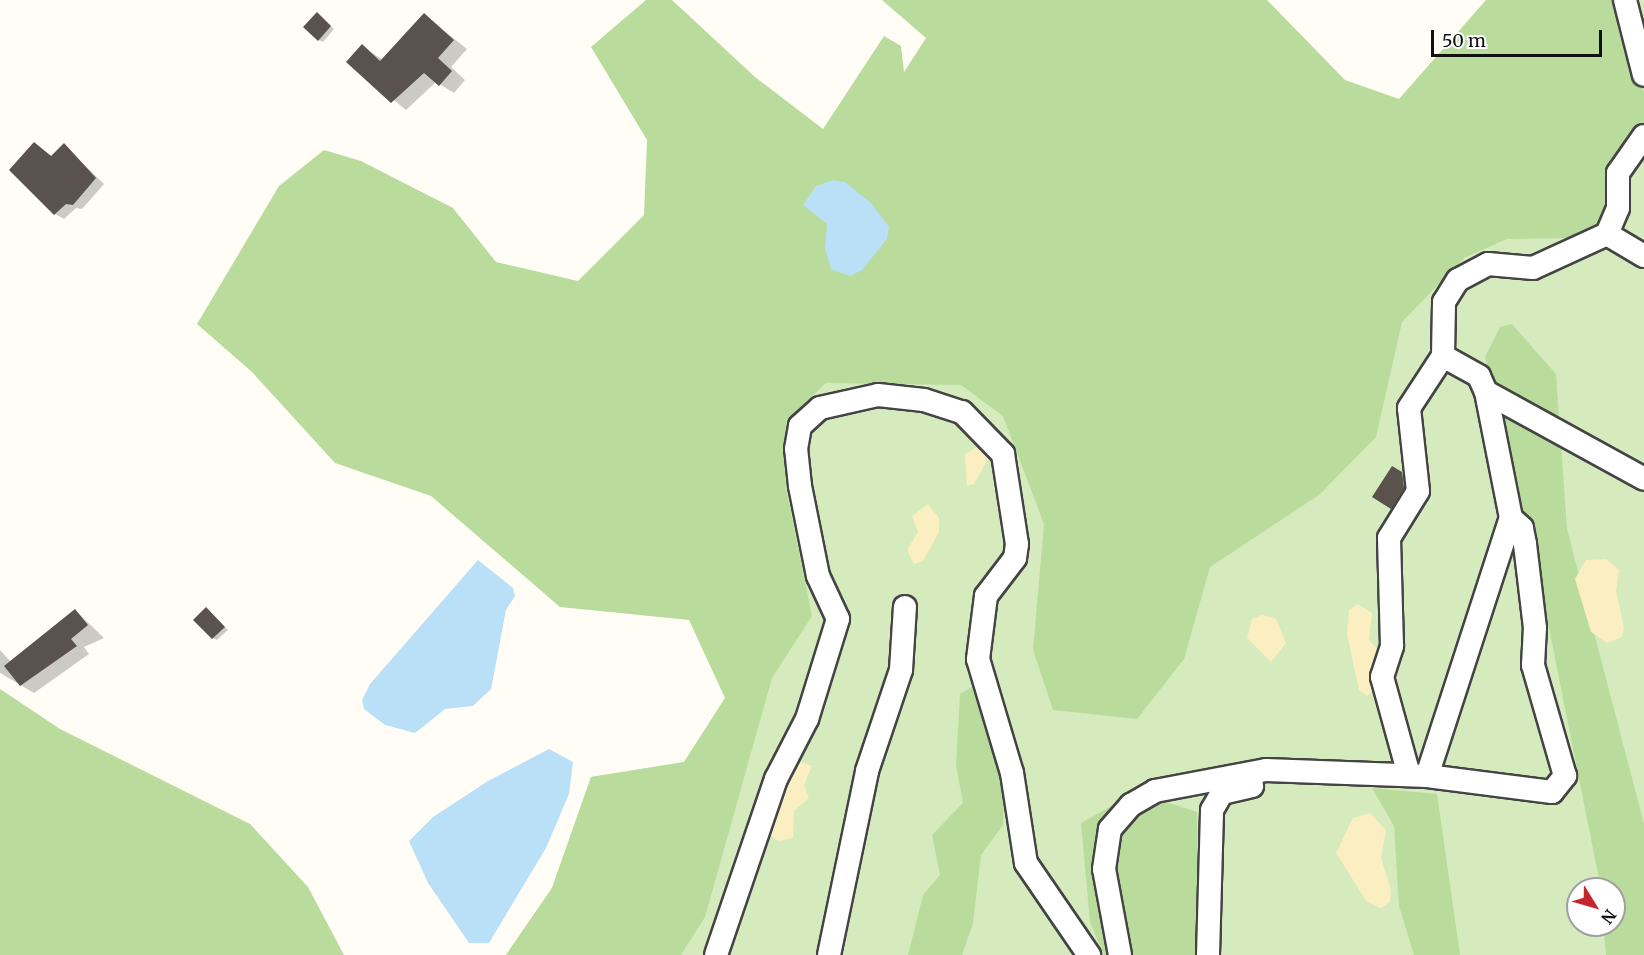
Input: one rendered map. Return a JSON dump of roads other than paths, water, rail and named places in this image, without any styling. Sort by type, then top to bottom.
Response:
[{"type":"lane","points":[[1625,0],[1644,75]]},
{"type":"lane","points":[[1418,776],[1382,677],[1392,646],[1389,538],[1418,490],[1409,408],[1443,356],[1444,302],[1458,280],[1488,264],[1533,268],[1607,234],[1618,208],[1618,173],[1644,136]]},
{"type":"lane","points":[[1607,234],[1644,256]]},
{"type":"lane","points":[[1418,776],[1511,518],[1486,392],[1479,376],[1443,356]]},
{"type":"lane","points":[[1486,392],[1644,479]]},
{"type":"lane","points":[[716,955],[776,779],[807,719],[838,619],[818,576],[800,486],[796,450],[800,426],[820,408],[878,395],[962,412],[1003,453],[1017,544],[1015,558],[986,596],[978,659],[1012,773],[1026,863],[1089,955]]},
{"type":"lane","points":[[1120,955],[1104,869],[1110,829],[1131,805],[1155,791],[1266,770],[1418,776],[1552,792],[1565,776],[1533,665],[1535,628],[1522,528],[1511,518]]},
{"type":"lane","points":[[829,955],[867,771],[902,670],[905,607]]},
{"type":"lane","points":[[1208,955],[1212,810],[1222,793],[1343,773]]},
{"type":"water","points":[[833,180],[845,182],[871,203],[889,227],[887,239],[862,270],[850,276],[831,269],[825,248],[827,224],[803,205],[816,186]]},
{"type":"water","points":[[478,560],[513,588],[515,596],[506,610],[491,689],[473,706],[445,709],[415,733],[385,725],[364,709],[362,700],[370,684]]},
{"type":"water","points":[[549,749],[573,762],[569,794],[546,848],[489,943],[469,943],[428,883],[409,841],[433,817],[488,781]]}]
